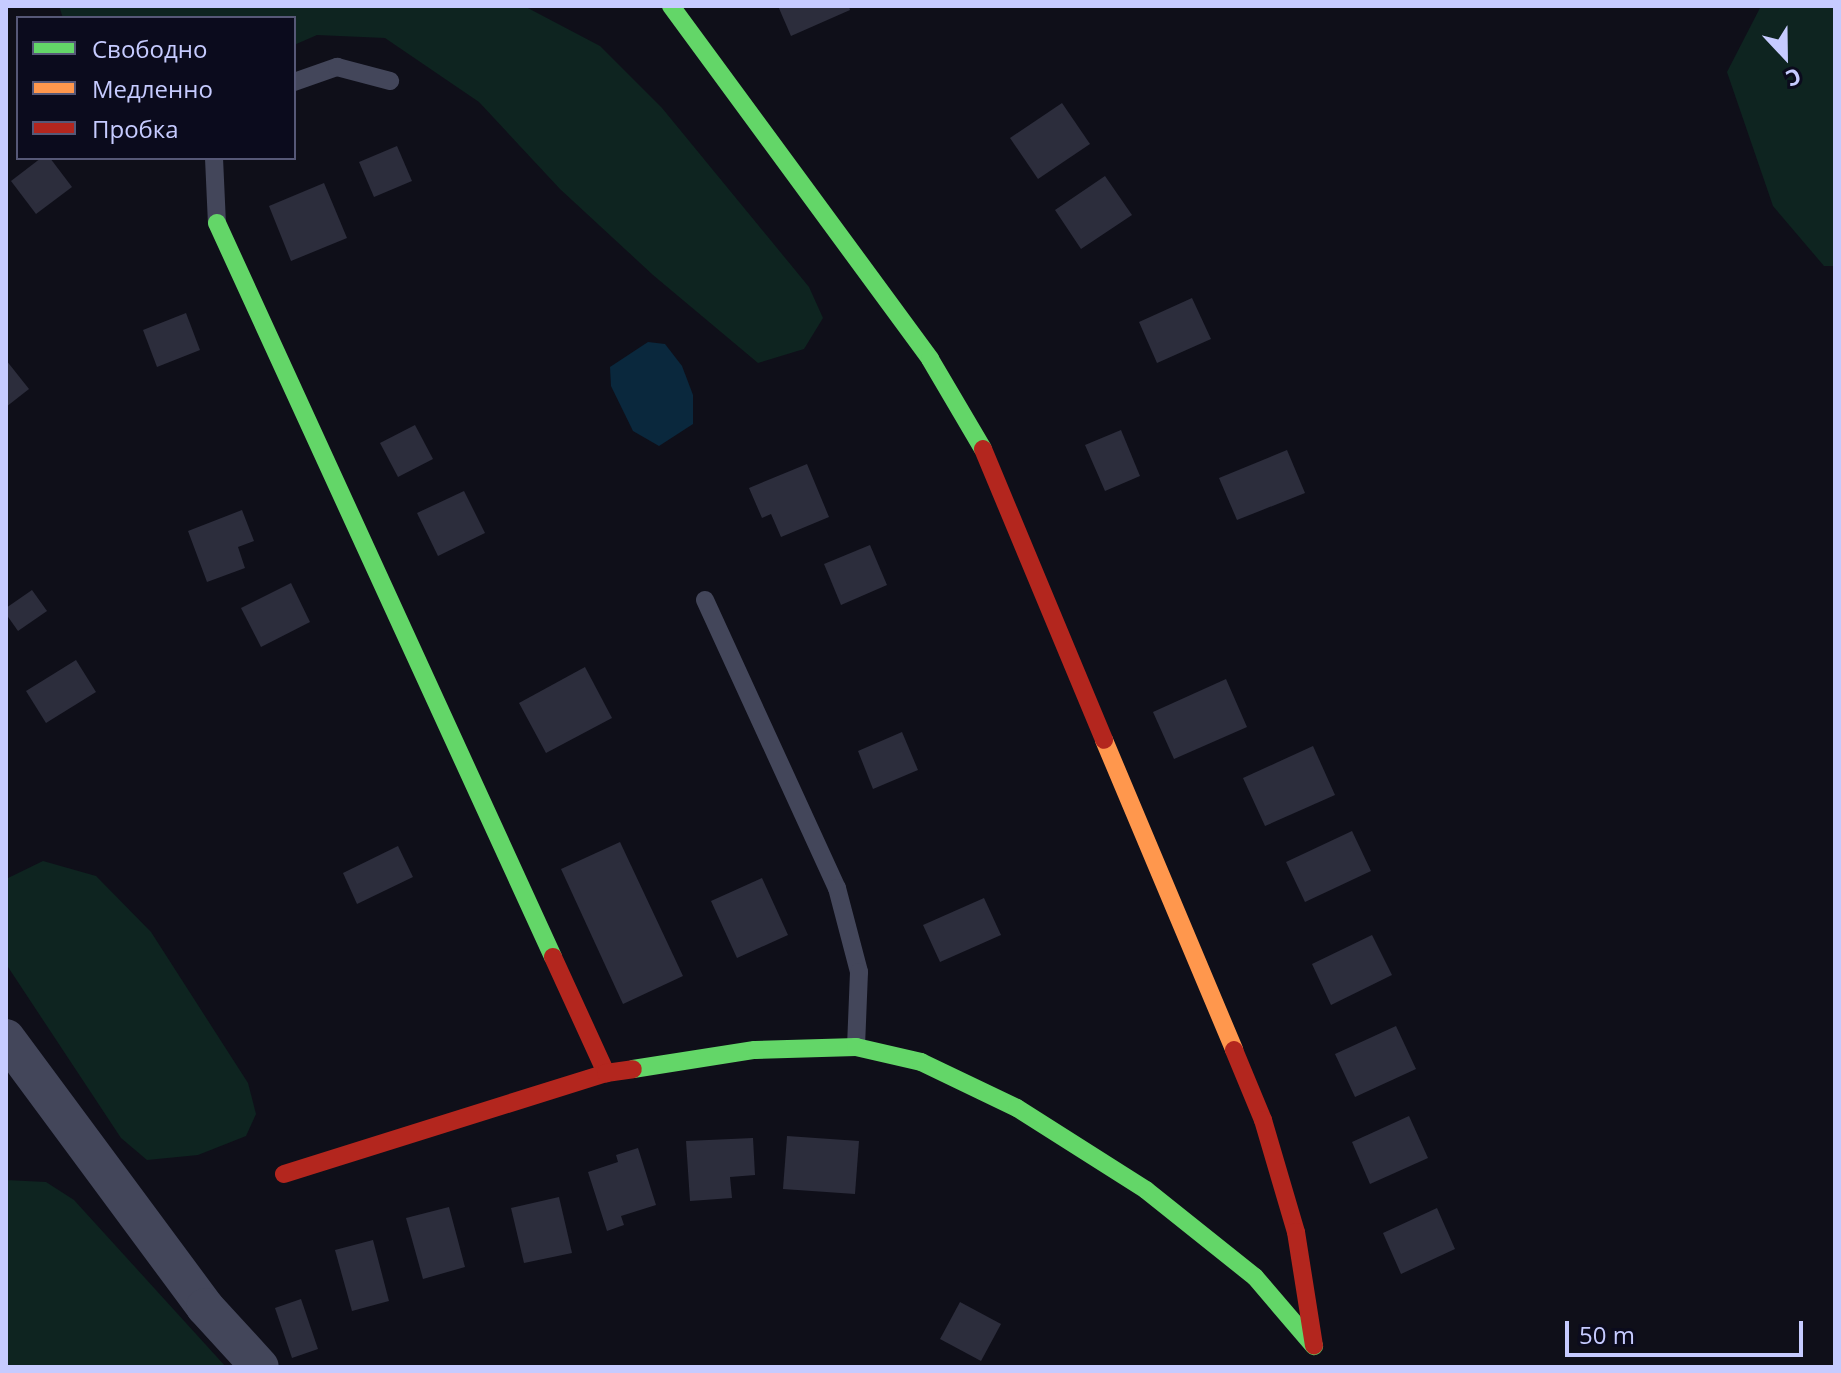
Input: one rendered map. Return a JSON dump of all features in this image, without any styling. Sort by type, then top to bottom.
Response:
[{"type":"street","points":[[671,6],[930,359],[978,438],[1263,1120],[1296,1232],[1314,1346],[1323,1367]]},
{"type":"street","points":[[217,223],[606,1073]]},
{"type":"street","points":[[6,1038],[205,1307],[260,1367]]},
{"type":"street","points":[[284,1174],[606,1073],[755,1050],[856,1047],[921,1062],[1017,1108],[1146,1190],[1255,1277],[1314,1346]]},
{"type":"lane","points":[[296,81],[337,67],[390,81]]},
{"type":"lane","points":[[214,160],[217,223]]},
{"type":"lane","points":[[705,600],[837,888],[859,972],[856,1047]]},
{"type":"green space","points":[[59,6],[524,6],[600,46],[662,108],[809,287],[823,318],[804,349],[758,363],[653,275],[560,189],[479,102],[385,38],[317,35],[296,44],[296,16],[62,16]]},
{"type":"green space","points":[[1761,6],[1835,6],[1835,266],[1824,266],[1773,206],[1727,72]]},
{"type":"green space","points":[[43,861],[96,876],[151,932],[248,1083],[256,1114],[246,1136],[198,1155],[147,1160],[121,1138],[6,964],[6,879]]},
{"type":"green space","points":[[6,1180],[46,1182],[74,1200],[226,1367],[6,1367]]},
{"type":"water","points":[[648,342],[665,344],[682,366],[693,395],[693,424],[659,446],[633,431],[611,386],[610,367]]},
{"type":"building","points":[[778,6],[849,6],[850,10],[791,36]]},
{"type":"building","points":[[1062,103],[1090,144],[1038,179],[1010,138]]},
{"type":"building","points":[[397,146],[412,181],[374,197],[359,162]]},
{"type":"building","points":[[38,160],[52,160],[72,187],[36,214],[11,181]]},
{"type":"building","points":[[1105,176],[1132,215],[1081,249],[1055,210]]},
{"type":"building","points":[[324,183],[347,238],[291,261],[269,206]]},
{"type":"building","points":[[1192,298],[1211,339],[1157,363],[1139,322]]},
{"type":"building","points":[[186,313],[200,350],[157,367],[143,330]]},
{"type":"building","points":[[6,360],[29,389],[6,407]]},
{"type":"building","points":[[415,425],[433,459],[398,477],[380,443]]},
{"type":"building","points":[[1121,430],[1140,476],[1105,491],[1085,445]]},
{"type":"building","points":[[1287,450],[1305,493],[1237,520],[1219,478]]},
{"type":"building","points":[[807,464],[829,517],[781,537],[771,514],[762,518],[749,488]]},
{"type":"building","points":[[464,491],[485,533],[438,556],[417,513]]},
{"type":"building","points":[[242,510],[254,541],[238,547],[245,568],[207,582],[188,531]]},
{"type":"building","points":[[870,545],[887,585],[841,605],[824,564]]},
{"type":"building","points":[[291,583],[310,622],[261,647],[241,608]]},
{"type":"building","points":[[32,590],[47,611],[18,631],[6,614],[6,608]]},
{"type":"building","points":[[76,660],[96,692],[46,723],[26,691]]},
{"type":"building","points":[[585,667],[612,718],[546,753],[519,703]]},
{"type":"building","points":[[1226,679],[1247,727],[1174,759],[1153,712]]},
{"type":"building","points":[[902,732],[918,770],[873,789],[858,751]]},
{"type":"building","points":[[1313,746],[1335,795],[1265,826],[1243,778]]},
{"type":"building","points":[[1352,831],[1371,871],[1305,902],[1286,862]]},
{"type":"building","points":[[620,842],[683,976],[623,1004],[561,869]]},
{"type":"building","points":[[398,846],[413,877],[357,904],[343,873]]},
{"type":"building","points":[[762,878],[788,935],[737,958],[711,901]]},
{"type":"building","points":[[984,898],[1001,935],[940,962],[923,925]]},
{"type":"building","points":[[1372,935],[1392,975],[1331,1005],[1312,964]]},
{"type":"building","points":[[1396,1026],[1416,1069],[1355,1097],[1335,1054]]},
{"type":"building","points":[[1409,1116],[1428,1158],[1370,1184],[1352,1142]]},
{"type":"building","points":[[787,1136],[859,1141],[855,1194],[783,1189]]},
{"type":"building","points":[[753,1138],[755,1175],[730,1177],[732,1198],[690,1201],[686,1141]]},
{"type":"building","points":[[638,1148],[656,1205],[621,1216],[624,1225],[607,1231],[588,1172],[618,1162],[616,1155]]},
{"type":"building","points":[[559,1197],[572,1253],[524,1263],[511,1208]]},
{"type":"building","points":[[449,1207],[465,1267],[423,1279],[406,1218]]},
{"type":"building","points":[[1437,1208],[1455,1249],[1401,1274],[1383,1233]]},
{"type":"building","points":[[373,1240],[389,1301],[352,1311],[335,1250]]},
{"type":"building","points":[[301,1299],[318,1349],[292,1358],[275,1308]]},
{"type":"building","points":[[960,1302],[1001,1324],[981,1361],[940,1339]]},
{"type":"traffic: fast","points":[[671,6],[930,359],[983,449]]},
{"type":"traffic: fast","points":[[217,223],[553,957]]},
{"type":"traffic: fast","points":[[633,1069],[755,1050],[856,1047],[921,1062],[1017,1108],[1146,1190],[1255,1277],[1314,1346]]},
{"type":"traffic: slow","points":[[1104,740],[1234,1050]]},
{"type":"traffic: jam","points":[[983,449],[1104,740]]},
{"type":"traffic: jam","points":[[553,957],[606,1073]]},
{"type":"traffic: jam","points":[[1234,1050],[1263,1120],[1296,1232],[1314,1346]]},
{"type":"traffic: jam","points":[[284,1174],[606,1073],[633,1069]]}]
